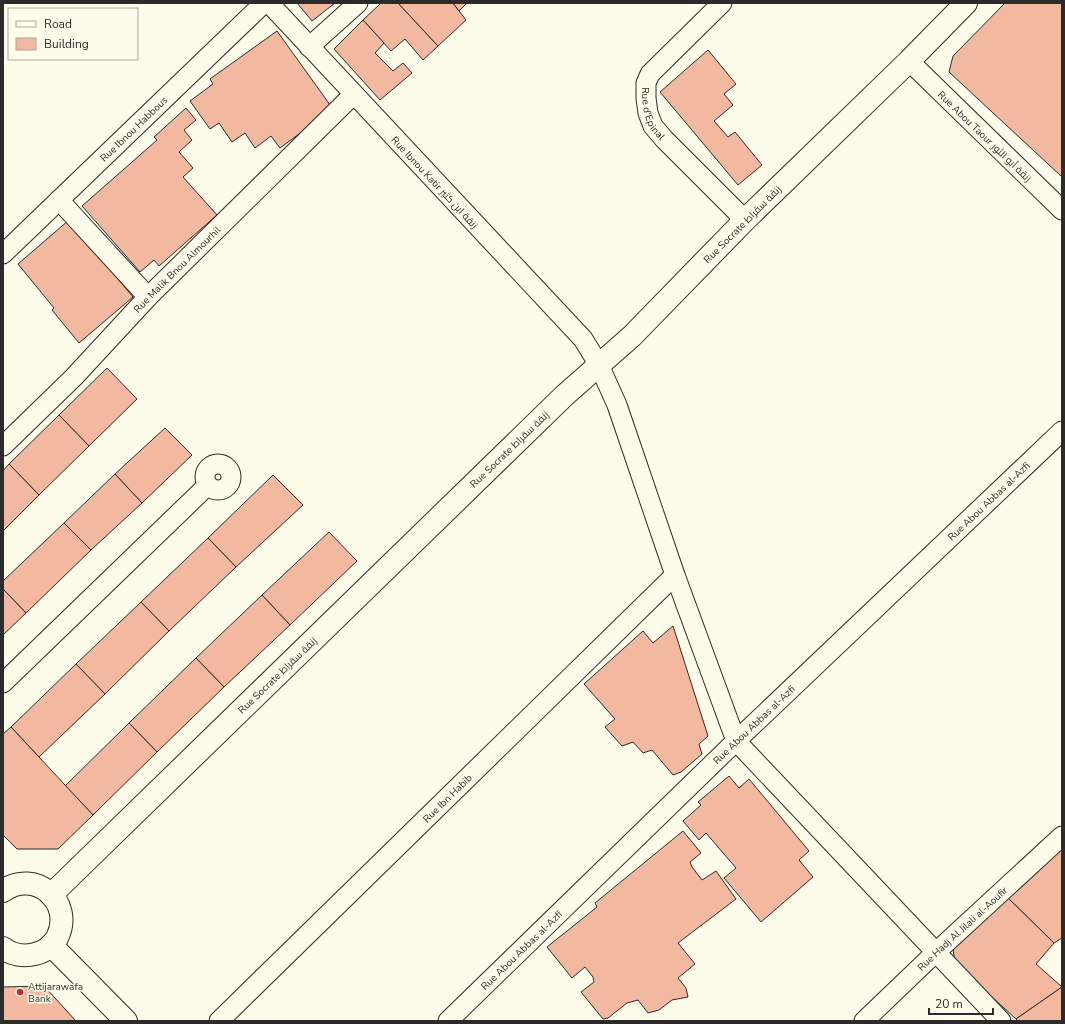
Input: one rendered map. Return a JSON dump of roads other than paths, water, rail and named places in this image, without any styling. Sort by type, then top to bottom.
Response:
[{"type":"street","name":"Rue Ibnou Habbous","points":[[3,254],[264,3]]},
{"type":"street","name":"Rue Ibnou Katir زنقة ابن كثير","points":[[269,3],[353,95],[582,339],[598,365],[617,405],[675,575],[736,741]]},
{"type":"street","points":[[309,47],[358,3]]},
{"type":"street","name":"Rue d'Epinal","points":[[722,3],[650,74],[646,83],[646,98],[648,113],[653,126],[660,135],[745,220]]},
{"type":"street","name":"Rue Socrate زنقة سقراط","points":[[51,895],[548,412],[598,365],[632,336],[745,220],[909,61],[966,3]]},
{"type":"street","name":"Rue Abou Taour زنقة أبو الثور","points":[[909,61],[1062,210]]},
{"type":"street","name":"Rue Malik Bnou Almourhil","points":[[3,446],[74,377],[148,297],[353,95]]},
{"type":"street","points":[[60,200],[148,297]]},
{"type":"street","name":"Rue Abou Abbas al-Azfi","points":[[448,1021],[736,741],[1062,431]]},
{"type":"street","points":[[3,684],[208,485]]},
{"type":"street","name":"Rue Ibn Habib","points":[[219,1021],[675,575]]},
{"type":"street","points":[[736,741],[1001,1021]]},
{"type":"street","name":"Rue Hadj Al Jilali al-Aoufir","points":[[864,1021],[935,953],[1062,836]]},
{"type":"street","points":[[3,891],[10,887],[27,883],[42,888],[51,895],[58,904],[62,920],[60,931],[55,941],[38,954],[21,956],[11,953],[3,948]]},
{"type":"street","points":[[51,945],[126,1021]]},
{"type":"place","name":"Attijarawafa Bank","points":[[20,992]]}]
